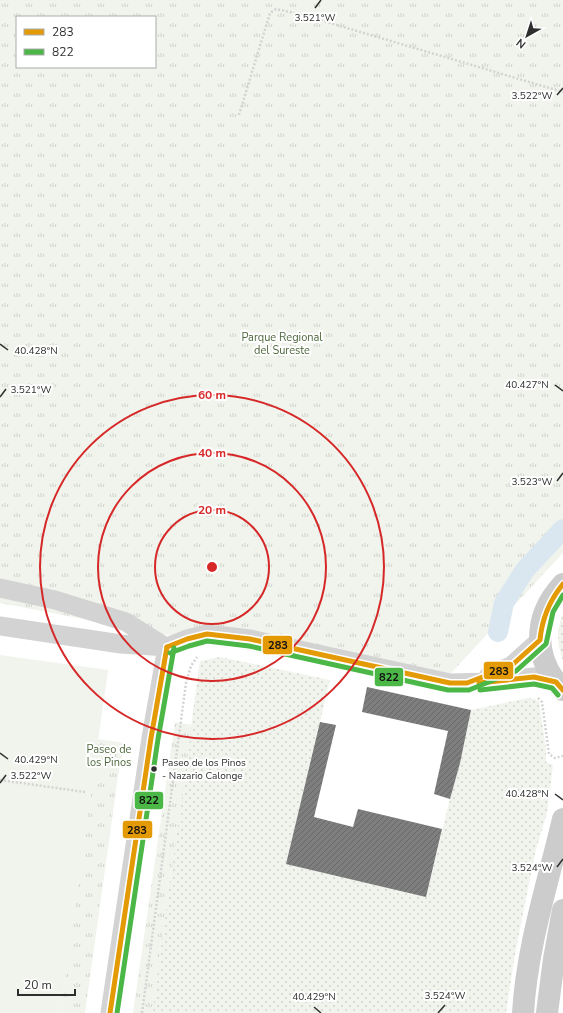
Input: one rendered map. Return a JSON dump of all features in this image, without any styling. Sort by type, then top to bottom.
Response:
[{"type":"main road","points":[[560,690],[548,670],[542,655],[540,640],[541,625],[545,610],[552,596],[563,584]]},
{"type":"main road","points":[[524,1013],[524,995],[540,905],[563,819]]},
{"type":"main road","points":[[547,1013],[554,959],[563,910]]},
{"type":"street","points":[[0,588],[55,600],[126,622],[167,647]]},
{"type":"street","points":[[0,626],[121,644],[167,647],[186,638],[207,634],[250,639],[450,683],[494,682],[513,678],[534,677],[560,690]]},
{"type":"street","points":[[467,683],[511,666],[540,640]]},
{"type":"street","points":[[110,1013],[151,738],[167,647]]},
{"type":"path","points":[[239,115],[270,13],[276,9],[303,15],[563,92]]},
{"type":"path","points":[[142,1013],[186,683],[191,666],[195,658],[199,656]]},
{"type":"path","points":[[535,695],[542,702],[549,754],[554,758],[563,756]]},
{"type":"path","points":[[0,780],[85,792]]},
{"type":"green space","name":"Parque Regional del Sureste","points":[[0,0],[563,0],[563,553],[438,687],[0,603]]},
{"type":"green space","points":[[563,614],[563,661],[559,649],[558,631]]},
{"type":"green space","points":[[0,655],[108,670],[60,1013],[0,1013]]},
{"type":"green space","points":[[220,657],[330,680],[286,863],[426,897],[460,762],[471,710],[528,698],[535,699],[539,702],[546,749],[546,762],[553,765],[547,813],[535,853],[515,954],[506,1013],[152,1013],[200,661]]},
{"type":"green space","points":[[175,722],[192,725],[152,1013],[133,1013]]},
{"type":"green space","name":"Paseo de los Pinos","points":[[98,739],[125,743],[118,776],[85,1013],[60,1013]]},
{"type":"building","points":[[367,687],[471,710],[460,763],[450,799],[434,794],[448,731],[362,712]]},
{"type":"building","points":[[320,722],[336,725],[314,817],[353,827],[358,809],[442,829],[426,897],[286,864]]},
{"type":"waterway","points":[[498,632],[504,603],[525,570],[563,529]]},
{"type":"transit line","name":"283","points":[[167,647],[187,639],[207,634],[250,639],[450,683],[467,683],[511,666],[540,640],[544,617],[550,603],[563,584]]},
{"type":"transit line","name":"822","points":[[170,653],[207,641],[249,646],[448,690],[469,690],[516,671],[546,644],[553,612],[563,595]]},
{"type":"transit line","name":"283","points":[[110,1013],[151,738],[167,647]]},
{"type":"transit line","name":"822","points":[[117,1013],[158,739],[174,648]]},
{"type":"transit line","name":"283","points":[[479,683],[534,677],[556,682],[563,690]]},
{"type":"transit line","name":"822","points":[[480,690],[534,684],[552,688],[558,695]]},
{"type":"place","name":"Paseo de los Pinos - Nazario Calonge","points":[[154,769]]}]
